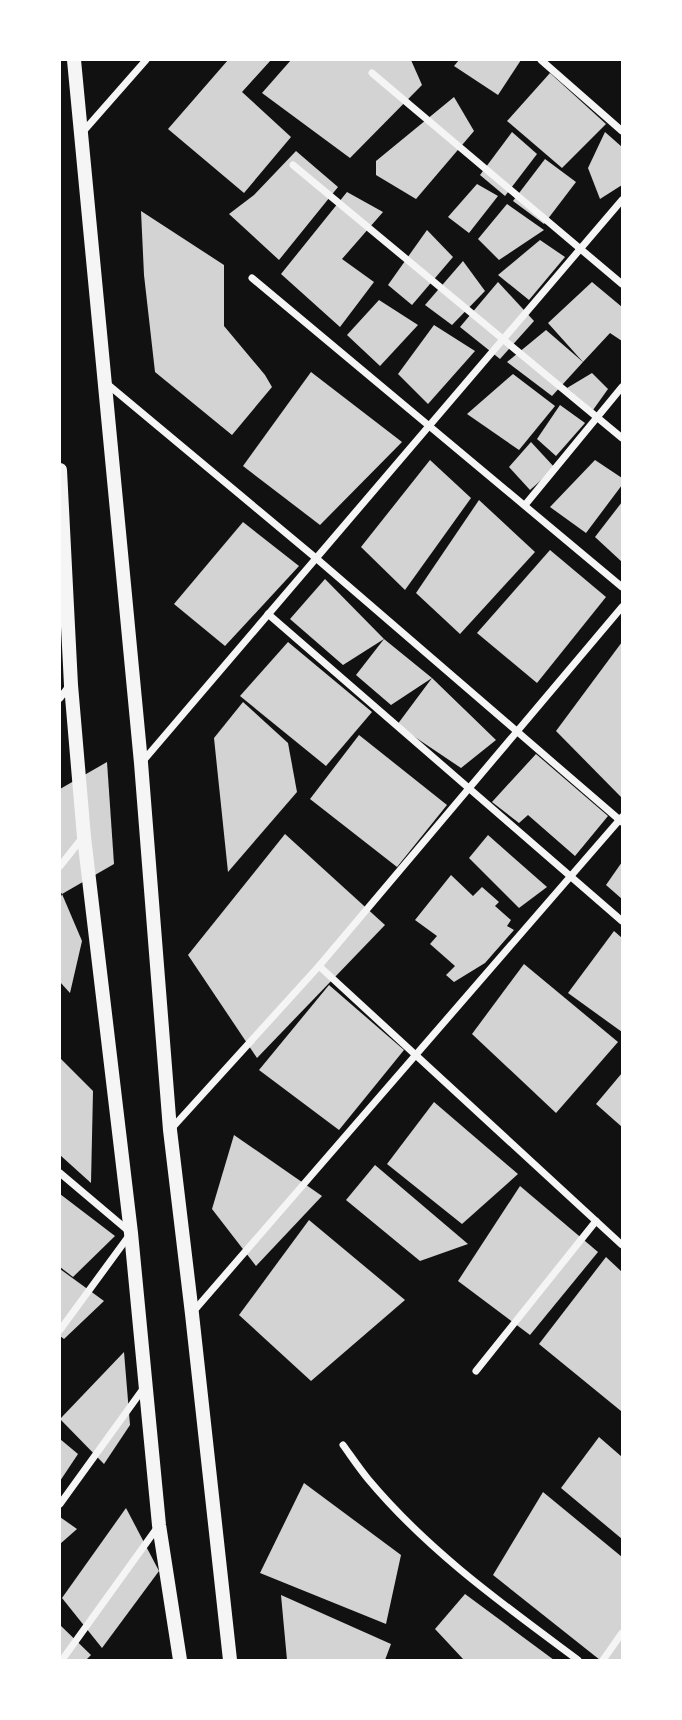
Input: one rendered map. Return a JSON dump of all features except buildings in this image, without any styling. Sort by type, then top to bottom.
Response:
[{"type":"main road","points":[[74,60],[141,763],[170,1130],[230,1661]]},
{"type":"main road","points":[[60,470],[71,685],[84,837],[131,1233],[159,1525],[180,1661]]},
{"type":"street","points":[[81,134],[146,60]]},
{"type":"street","points":[[541,60],[622,131]]},
{"type":"street","points":[[372,73],[622,284]]},
{"type":"street","points":[[293,165],[622,438]]},
{"type":"street","points":[[141,763],[622,200]]},
{"type":"street","points":[[252,278],[622,587]]},
{"type":"street","points":[[104,381],[622,819],[570,875],[192,1314]]},
{"type":"street","points":[[525,505],[622,387]]},
{"type":"street","points":[[170,1130],[319,966],[622,607]]},
{"type":"street","points":[[268,614],[622,921]]},
{"type":"street","points":[[60,698],[71,685]]},
{"type":"street","points":[[60,866],[84,837]]},
{"type":"street","points":[[319,966],[622,1245]]},
{"type":"street","points":[[60,1173],[131,1233],[60,1330]]},
{"type":"street","points":[[476,1371],[596,1221]]},
{"type":"street","points":[[60,1504],[146,1385]]},
{"type":"street","points":[[343,1445],[368,1479],[436,1549],[578,1661]]},
{"type":"street","points":[[62,1661],[159,1525]]},
{"type":"street","points":[[603,1661],[622,1633]]}]
